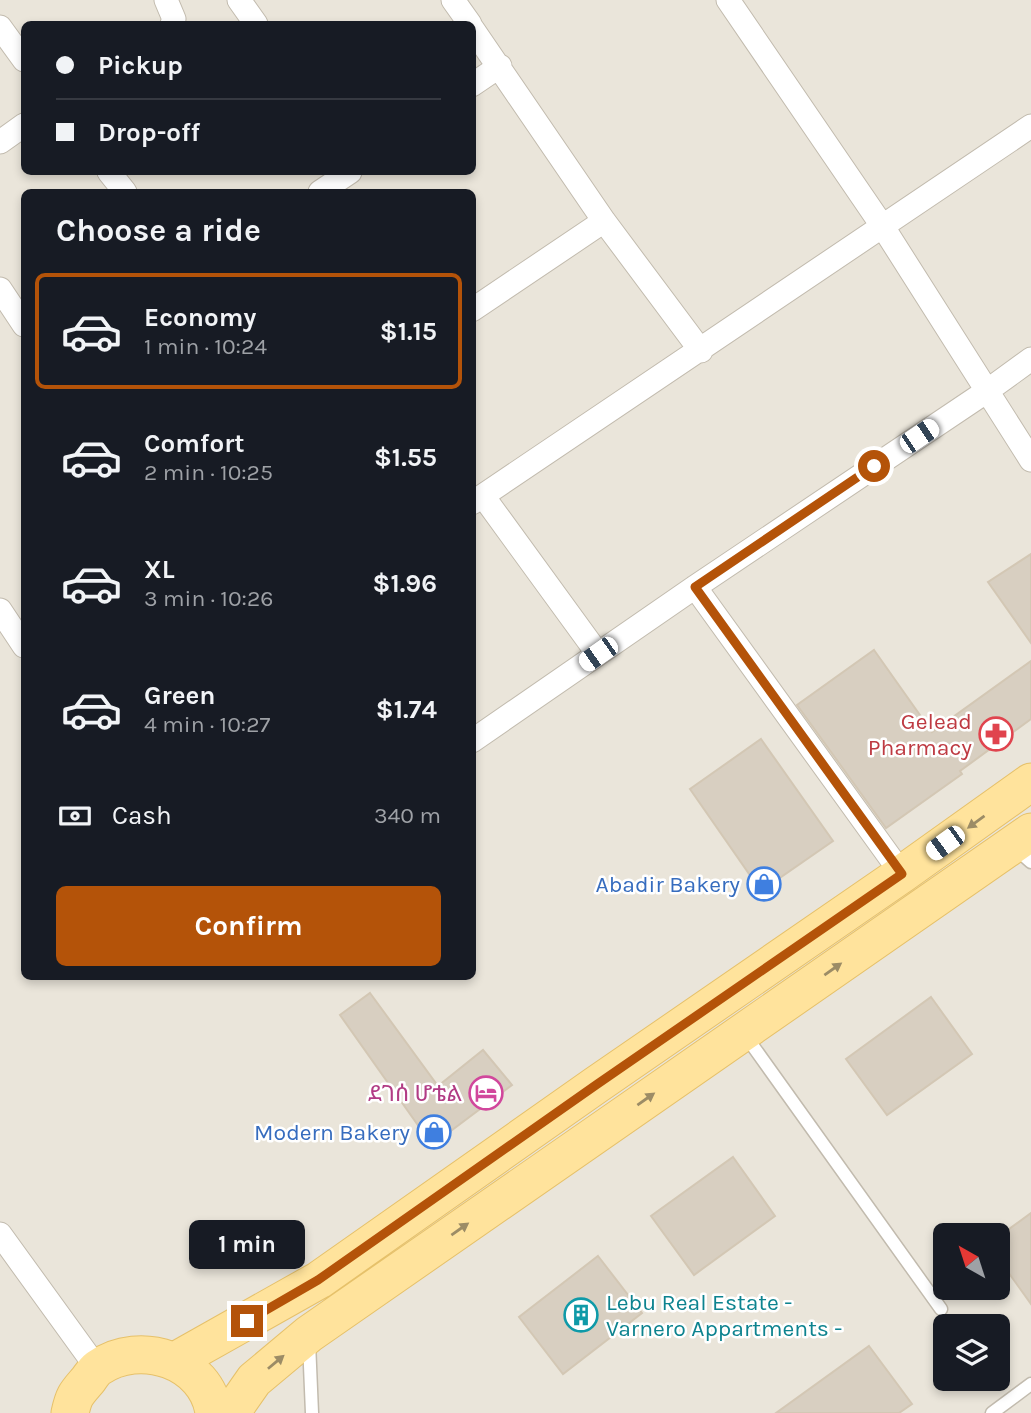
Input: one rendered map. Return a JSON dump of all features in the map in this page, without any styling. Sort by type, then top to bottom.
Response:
[{"type":"main road","points":[[175,1361],[318,1280],[1031,782]]},
{"type":"main road","points":[[231,1413],[254,1380],[309,1334],[742,1032],[1025,846]]},
{"type":"main road","points":[[71,1413],[73,1397],[97,1368],[122,1356],[149,1354],[175,1361],[198,1378],[213,1403],[215,1413]]},
{"type":"street","points":[[166,0],[173,21]]},
{"type":"street","points":[[239,0],[254,21]]},
{"type":"street","points":[[453,0],[468,21]]},
{"type":"street","points":[[728,0],[883,228],[1031,460]]},
{"type":"street","points":[[0,27],[21,56]]},
{"type":"street","points":[[476,33],[604,221],[701,351]]},
{"type":"street","points":[[476,82],[500,66]]},
{"type":"street","points":[[0,142],[21,127]]},
{"type":"street","points":[[598,654],[478,500],[1031,127]]},
{"type":"street","points":[[111,175],[122,189]]},
{"type":"street","points":[[324,189],[346,175]]},
{"type":"street","points":[[476,307],[604,221]]},
{"type":"street","points":[[0,289],[21,320]]},
{"type":"street","points":[[476,738],[1031,359]]},
{"type":"street","points":[[695,587],[902,874]]},
{"type":"street","points":[[0,610],[21,642]]},
{"type":"street","points":[[0,1234],[97,1368]]},
{"type":"lane","points":[[742,1032],[941,1309]]},
{"type":"lane","points":[[309,1334],[312,1413]]},
{"type":"lane","points":[[992,1413],[1031,1384]]},
{"type":"shaded area","points":[[0,0],[1031,0],[1031,1413],[0,1413]]},
{"type":"building","points":[[1031,554],[1031,643],[988,582]]},
{"type":"building","points":[[874,650],[932,732],[1031,661],[1031,719],[960,771],[962,774],[886,828],[797,705]]},
{"type":"building","points":[[761,739],[833,841],[761,891],[690,789]]},
{"type":"building","points":[[370,993],[438,1086],[483,1050],[512,1085],[432,1145],[340,1015]]},
{"type":"building","points":[[931,997],[972,1054],[887,1115],[846,1059]]},
{"type":"building","points":[[733,1157],[775,1216],[694,1275],[651,1216]]},
{"type":"building","points":[[1031,1213],[1031,1304],[1010,1275],[1010,1228]]},
{"type":"building","name":"Lebu Real Estate - Varnero Appartments -","points":[[598,1256],[642,1313],[563,1374],[519,1317]]},
{"type":"building","points":[[869,1346],[912,1404],[899,1413],[776,1413]]},
{"type":"place","name":"Gelead Pharmacy","points":[[996,734]]},
{"type":"place","name":"Abadir Bakery","points":[[764,884]]},
{"type":"place","name":"ደገሰ ሆቴል","points":[[486,1093]]},
{"type":"place","name":"Modern Bakery","points":[[434,1132]]},
{"type":"place","name":"Lebu Real Estate - Varnero Appartments -","points":[[581,1315]]},
{"type":"route","points":[[247,1321],[318,1280],[902,874],[695,587],[874,466]]}]
